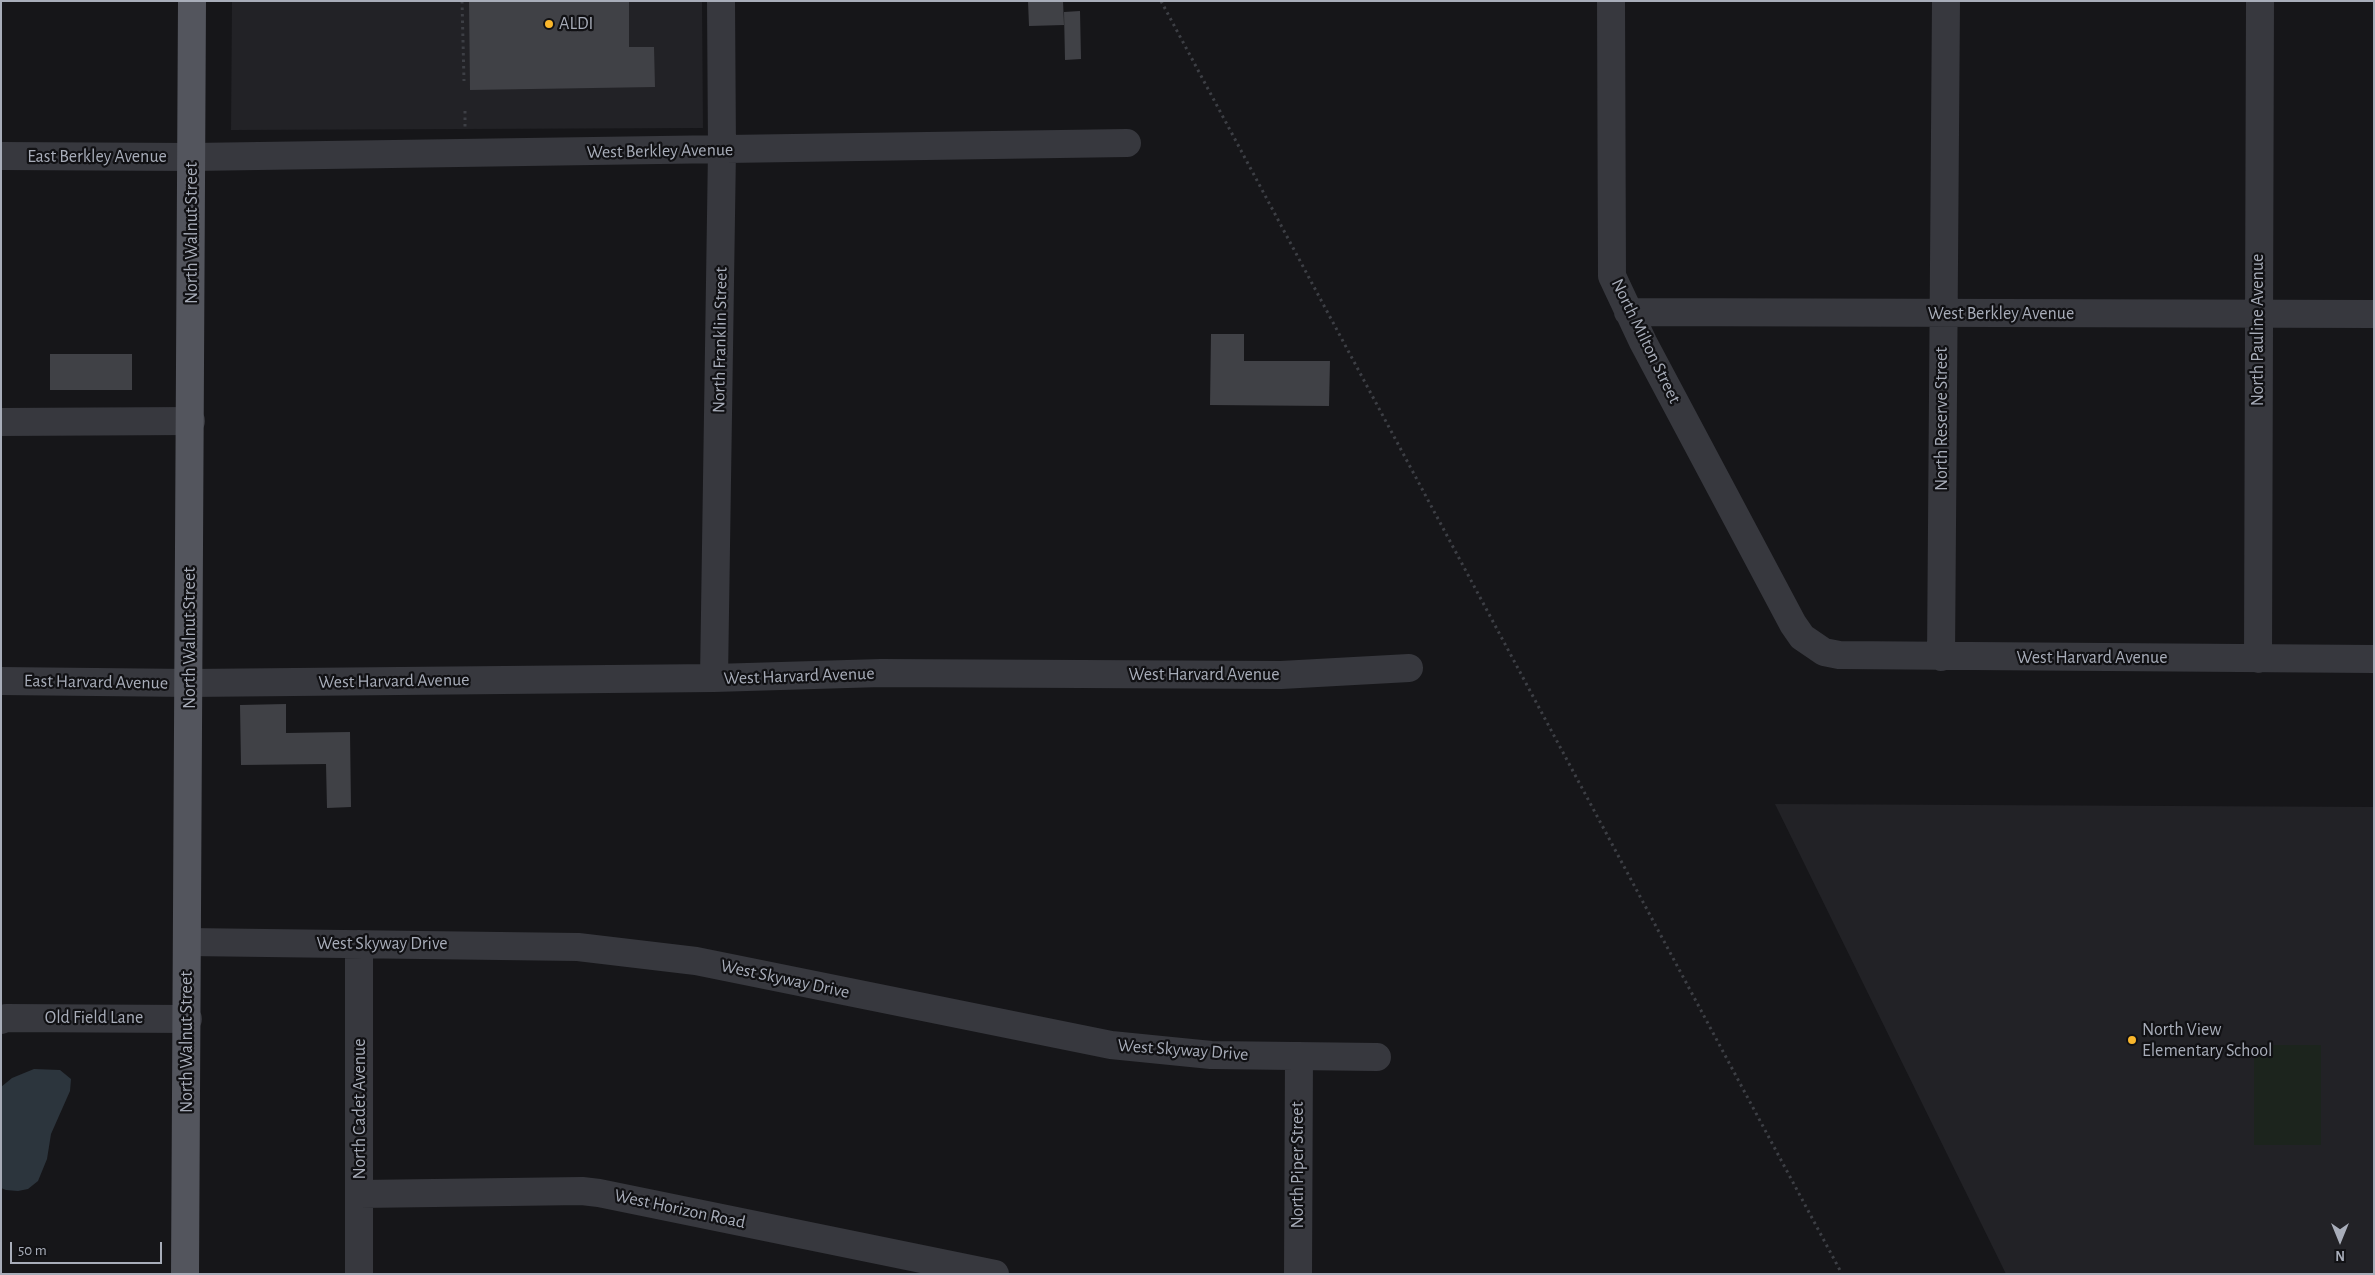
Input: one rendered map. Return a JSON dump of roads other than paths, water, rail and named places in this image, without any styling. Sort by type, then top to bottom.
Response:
[{"type":"main road","name":"North Walnut Street","points":[[186,1274],[192,1]]},
{"type":"street","name":"North Franklin Street","points":[[714,678],[722,150],[721,1]]},
{"type":"street","name":"North Milton Street","points":[[1611,1],[1612,276],[1628,312],[1793,624],[1812,646]]},
{"type":"street","name":"North Reserve Street","points":[[1941,657],[1942,314],[1946,1]]},
{"type":"street","name":"North Pauline Avenue","points":[[2258,659],[2260,1]]},
{"type":"street","name":"West Berkley Avenue","points":[[192,157],[1128,142]]},
{"type":"street","name":"East Berkley Avenue","points":[[1,156],[192,157]]},
{"type":"street","name":"West Berkley Avenue","points":[[1628,312],[2374,314]]},
{"type":"street","points":[[1,422],[191,421]]},
{"type":"street","name":"West Harvard Avenue","points":[[1812,646],[1824,652],[1840,655],[2374,659]]},
{"type":"street","name":"West Harvard Avenue","points":[[190,683],[714,678],[881,673],[1281,675],[1409,668]]},
{"type":"street","name":"East Harvard Avenue","points":[[1,681],[190,683]]},
{"type":"street","name":"West Skyway Drive","points":[[188,942],[578,947],[696,961],[1111,1045],[1211,1055],[1377,1057]]},
{"type":"street","name":"North Cadet Avenue","points":[[359,944],[359,1274]]},
{"type":"street","name":"Old Field Lane","points":[[3,1018],[188,1019]]},
{"type":"street","name":"North Piper Street","points":[[1298,1274],[1299,1056]]},
{"type":"street","name":"West Horizon Road","points":[[360,1194],[582,1191],[598,1193],[994,1274]]},
{"type":"place","name":"ALDI","points":[[549,24]]},
{"type":"place","name":"North View Elementary School","points":[[2132,1040]]}]
